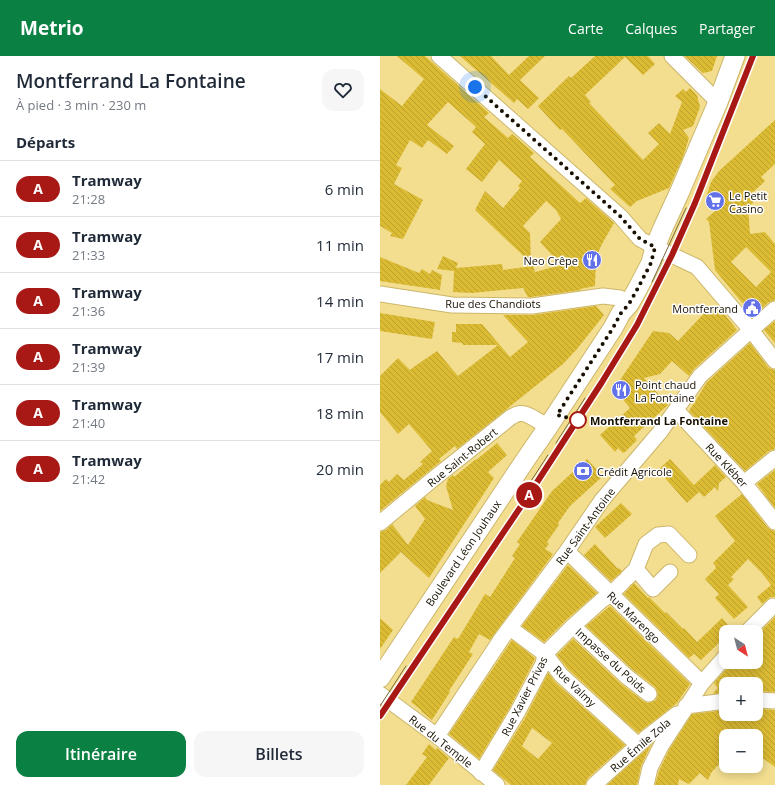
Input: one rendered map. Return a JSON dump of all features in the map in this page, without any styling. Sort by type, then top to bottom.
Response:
[{"type":"main road","name":"Boulevard Léon Jouhaux","points":[[380,678],[548,427],[621,311],[638,288],[651,263],[655,247],[718,102],[735,56]]},
{"type":"street","points":[[439,56],[620,216],[640,239],[697,267],[775,360]]},
{"type":"street","points":[[672,56],[718,102]]},
{"type":"street","name":"Rue des Chandiots","points":[[380,294],[452,305],[532,306],[603,296],[621,311]]},
{"type":"street","name":"Rue Saint-Antoine","points":[[437,736],[510,628],[567,551],[602,500],[660,432],[700,376],[775,309]]},
{"type":"street","name":"Rue Kléber","points":[[676,410],[744,483],[775,522]]},
{"type":"street","name":"Rue Saint-Robert","points":[[380,523],[518,413],[534,418],[548,427]]},
{"type":"street","points":[[744,483],[775,458]]},
{"type":"street","points":[[670,572],[653,589],[629,576],[646,544],[658,535],[670,534],[689,555]]},
{"type":"street","name":"Rue Marengo","points":[[567,551],[702,683]]},
{"type":"street","name":"Rue Xavier Privas","points":[[481,773],[517,713],[543,664],[544,654],[629,576]]},
{"type":"street","points":[[754,625],[773,606]]},
{"type":"street","name":"Impasse du Poids","points":[[573,626],[626,676],[649,694]]},
{"type":"street","name":"Rue Valmy","points":[[510,628],[544,654],[561,675],[638,745]]},
{"type":"street","points":[[646,785],[650,768],[661,746],[702,683],[719,664]]},
{"type":"street","name":"Rue du Temple","points":[[382,696],[437,736],[497,785]]},
{"type":"street","points":[[763,700],[775,701]]},
{"type":"street","points":[[686,706],[719,703]]},
{"type":"street","name":"Rue Émile Zola","points":[[594,785],[638,745],[686,706]]},
{"type":"building","points":[[397,56],[425,56],[489,113],[484,117],[508,138],[512,134],[534,153],[530,157],[580,203],[586,198],[614,223],[596,258],[595,286],[580,289],[581,290],[531,297],[528,297],[523,288],[472,293],[453,292],[454,271],[437,269],[443,256],[458,263],[456,268],[502,264],[503,270],[533,266],[535,272],[561,265],[540,242],[561,219],[556,210],[546,201],[523,226],[530,233],[531,263],[475,210],[485,191],[503,208],[520,188],[518,186],[522,181],[499,160],[482,182],[466,169],[485,144],[472,132],[476,127],[448,102],[427,125],[454,146],[447,154],[428,140],[422,148],[410,140],[396,165],[402,168],[394,184],[423,200],[403,239],[390,236],[392,233],[380,226],[380,89],[402,106],[424,79]]},
{"type":"building","points":[[460,56],[491,56],[509,75],[529,56],[545,56],[520,80],[539,98],[528,109],[517,99],[514,103]]},
{"type":"building","points":[[595,56],[648,56],[655,64],[643,75],[625,57],[585,95],[591,102],[589,103],[643,160],[659,144],[648,133],[659,123],[670,134],[682,102],[675,96],[683,89],[686,92],[690,88],[697,95],[700,107],[693,126],[683,130],[689,138],[683,157],[669,188],[637,201],[630,207],[610,189],[615,185],[538,106],[569,76],[571,78]]},
{"type":"building","points":[[685,56],[717,56],[712,71],[703,73]]},
{"type":"building","points":[[775,120],[775,164],[761,177],[765,181],[752,193],[753,203],[748,207],[750,234],[765,232],[775,244],[775,300],[769,302],[753,316],[715,270],[709,222],[706,219],[716,210],[706,198],[711,182],[719,171]],"holes":[[[746,247],[771,272],[756,287],[731,262]]]},
{"type":"building","points":[[380,257],[419,273],[422,269],[430,274],[432,270],[442,275],[440,290],[380,281]]},
{"type":"building","points":[[596,306],[604,315],[563,364],[457,449],[455,446],[439,459],[441,461],[380,511],[380,485],[386,479],[389,482],[397,474],[404,480],[423,464],[420,462],[432,451],[409,424],[398,434],[380,412],[380,376],[398,358],[410,370],[437,351],[458,376],[498,345],[463,345],[462,343],[452,342],[452,332],[456,332],[456,324],[482,324],[510,357],[528,342],[503,315],[533,315]]},
{"type":"building","points":[[718,306],[737,330],[694,369],[689,376],[672,361],[660,374],[644,378],[668,405],[634,436],[637,440],[625,452],[623,453],[618,448],[615,452],[600,435],[630,408],[614,389],[653,331],[669,333],[678,341],[710,307]]},
{"type":"building","points":[[380,313],[435,322],[432,339],[380,331]]},
{"type":"building","points":[[775,321],[775,343],[764,330]]},
{"type":"building","points":[[750,343],[768,367],[775,370],[775,449],[769,451],[745,471],[689,411],[707,382]]},
{"type":"building","points":[[497,443],[507,455],[488,472],[494,478],[429,578],[401,552],[380,573],[380,532],[386,530],[392,524],[408,545],[425,519],[415,506],[425,497],[427,500],[453,510],[446,486],[448,479],[453,475],[454,477]]},
{"type":"building","points":[[587,459],[603,476],[570,506],[558,523],[559,525],[547,542],[549,544],[545,549],[553,554],[490,640],[479,634],[469,652],[473,654],[432,720],[411,702],[454,637],[458,639],[485,594],[490,597],[515,558],[512,556],[520,544],[517,542],[552,491]]},
{"type":"building","points":[[670,459],[694,485],[715,465],[726,477],[719,483],[718,491],[715,487],[704,497],[699,492],[687,503],[659,469]]},
{"type":"building","points":[[775,470],[775,508],[757,484]]},
{"type":"building","points":[[742,494],[768,528],[775,531],[775,597],[770,597],[762,604],[757,597],[771,585],[748,559],[731,577],[734,579],[728,585],[748,607],[734,619],[715,598],[719,594],[705,579],[716,568],[713,563],[735,541],[715,516]]},
{"type":"building","points":[[621,503],[632,514],[605,538],[595,527]]},
{"type":"building","points":[[595,544],[618,569],[619,568],[622,571],[611,581],[584,555]]},
{"type":"building","points":[[568,565],[597,593],[567,619],[544,642],[522,626]]},
{"type":"building","points":[[634,583],[648,598],[649,597],[665,613],[666,612],[683,629],[684,628],[697,642],[722,618],[728,625],[719,625],[719,643],[701,660],[694,654],[689,658],[624,594]]},
{"type":"building","points":[[610,606],[690,684],[677,703],[638,733],[568,669],[557,655],[573,639],[620,683],[643,701],[648,703],[656,700],[658,695],[655,687],[632,669],[586,626]]},
{"type":"building","points":[[775,617],[775,692],[763,691],[763,677],[719,677],[727,669],[763,669],[763,629]]},
{"type":"building","points":[[380,618],[393,630],[380,649]]},
{"type":"building","points":[[512,640],[535,658],[509,709],[479,759],[449,734]]},
{"type":"building","points":[[548,673],[555,682],[625,745],[588,778],[585,785],[511,785],[493,770],[525,718]],"holes":[[[532,728],[552,743],[538,759],[522,746]]]},
{"type":"building","points":[[719,677],[719,693],[713,694],[718,688],[714,683]]},
{"type":"building","points":[[763,709],[775,710],[775,767],[763,758],[763,729],[719,729],[719,765],[711,773],[708,780],[700,773],[689,784],[679,779],[678,785],[655,785],[659,771],[669,750],[692,714],[719,711],[719,721],[763,721]]},
{"type":"building","points":[[429,744],[436,750],[437,748],[449,758],[429,785],[406,785],[427,757],[422,754]]},
{"type":"building","points":[[651,745],[641,766],[637,785],[607,785]]},
{"type":"tram line","points":[[380,716],[546,469],[603,382],[637,325],[672,255],[695,203],[753,56]]},
{"type":"tram line","name":"A","points":[[380,716],[530,493],[637,325],[672,255],[695,203],[753,56]]},
{"type":"tram line","points":[[652,282],[686,208]]},
{"type":"tram line","points":[[556,443],[585,398]]},
{"type":"tram line","points":[[529,484],[548,455]]},
{"type":"tram line","points":[[380,706],[406,666]]},
{"type":"place","name":"Le Petit Casino","points":[[715,201]]},
{"type":"place","name":"Neo Crêpe","points":[[592,260]]},
{"type":"place","name":"Montferrand","points":[[752,308]]},
{"type":"place","name":"Point chaud La Fontaine","points":[[621,390]]},
{"type":"place","name":"Montferrand La Fontaine","points":[[578,420]]},
{"type":"place","name":"Crédit Agricole","points":[[583,471]]},
{"type":"route","points":[[475,87],[620,216],[640,239],[655,247],[651,263],[629,304],[621,313],[557,415],[578,420]]}]
